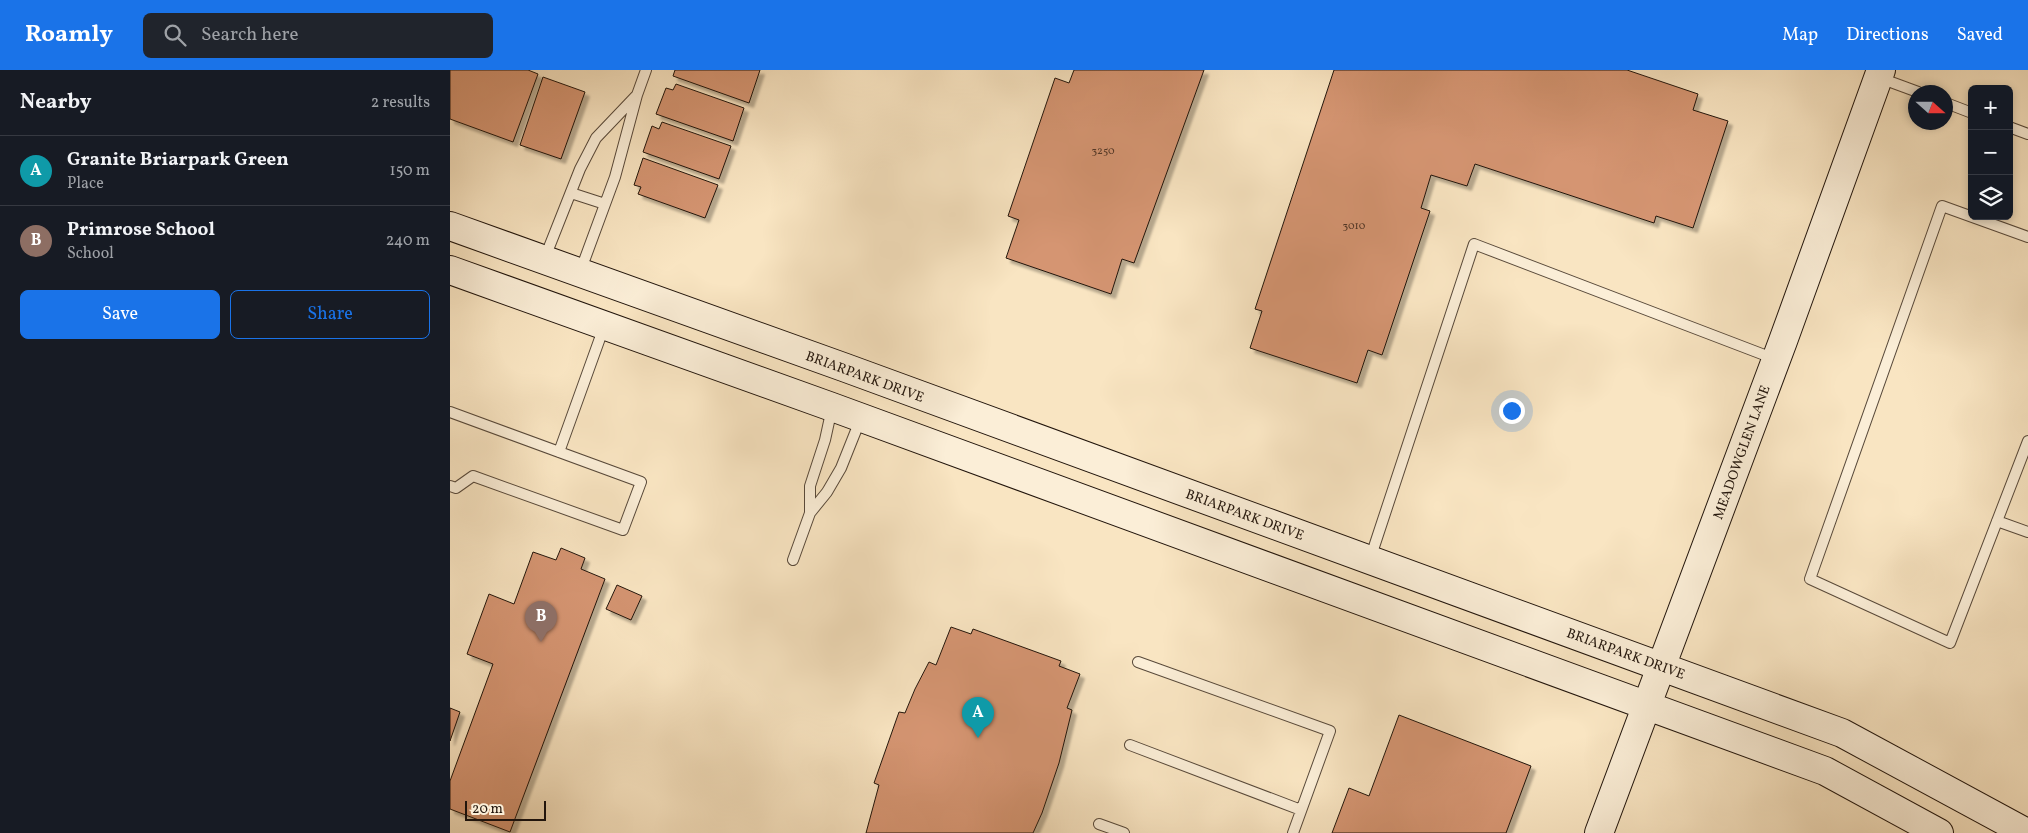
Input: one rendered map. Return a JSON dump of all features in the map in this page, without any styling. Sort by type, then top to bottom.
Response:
[{"type":"street","name":"MEADOWGLEN LANE","points":[[1599,833],[1880,74]]},
{"type":"street","name":"BRIARPARK DRIVE","points":[[450,226],[1842,733],[2027,833]]},
{"type":"street","points":[[450,270],[832,407],[1824,771],[1939,833]]},
{"type":"lane","points":[[580,273],[615,177],[637,95],[646,70]]},
{"type":"lane","points":[[1880,74],[1908,87]]},
{"type":"lane","points":[[544,260],[580,169],[596,138],[637,95]]},
{"type":"lane","points":[[1953,106],[1968,111]]},
{"type":"lane","points":[[2013,128],[2028,134]]},
{"type":"lane","points":[[571,192],[605,204]]},
{"type":"lane","points":[[2028,237],[1942,206],[1810,579],[1950,643],[2028,441]]},
{"type":"lane","points":[[1370,560],[1474,244],[1776,359]]},
{"type":"lane","points":[[558,452],[604,326]]},
{"type":"lane","points":[[810,513],[810,486],[825,440],[832,407]]},
{"type":"lane","points":[[450,412],[641,482],[623,530],[473,476],[456,488],[450,486]]},
{"type":"lane","points":[[792,560],[810,513],[828,492],[841,468],[861,418]]},
{"type":"lane","points":[[1997,521],[2028,532]]},
{"type":"lane","points":[[1138,662],[1330,731],[1293,833]]},
{"type":"lane","points":[[1130,745],[1301,810]]},
{"type":"lane","points":[[1099,824],[1124,833]]},
{"type":"building","points":[[450,70],[528,70],[538,74],[513,142],[450,119]]},
{"type":"building","points":[[675,70],[760,70],[749,103],[673,76]]},
{"type":"building","points":[[1074,70],[1204,70],[1134,263],[1122,259],[1111,294],[1006,258],[1019,220],[1008,216],[1055,78],[1069,83]]},
{"type":"building","points":[[1334,70],[1627,70],[1698,94],[1693,110],[1728,121],[1693,228],[1656,216],[1654,223],[1475,164],[1467,186],[1431,175],[1421,208],[1430,211],[1382,355],[1368,350],[1357,383],[1250,348],[1262,311],[1255,309]]},
{"type":"building","points":[[543,77],[585,92],[561,159],[520,145]]},
{"type":"building","points":[[676,84],[744,108],[733,141],[656,114],[666,88],[673,90]]},
{"type":"building","points":[[662,122],[731,146],[719,179],[643,152],[652,126],[659,129]]},
{"type":"building","points":[[643,158],[718,185],[705,218],[638,194],[641,187],[634,185]]},
{"type":"building","points":[[561,548],[585,558],[581,569],[605,579],[510,832],[450,809],[450,781],[493,664],[467,654],[489,594],[514,604],[533,552],[556,560]]},
{"type":"building","points":[[617,585],[642,596],[631,620],[606,609]]},
{"type":"building","points":[[951,627],[971,634],[973,629],[1061,661],[1059,666],[1080,674],[1067,708],[1072,710],[1059,763],[1042,813],[1033,833],[866,833],[879,785],[874,783],[899,712],[905,713],[929,662],[936,665]]},
{"type":"building","points":[[450,708],[460,712],[450,741]]},
{"type":"building","points":[[1399,715],[1531,766],[1506,833],[1332,833],[1349,788],[1369,796]]},
{"type":"place","name":"Primrose School","points":[[541,642]]},
{"type":"place","name":"Granite Briarpark Green","points":[[978,738]]}]
